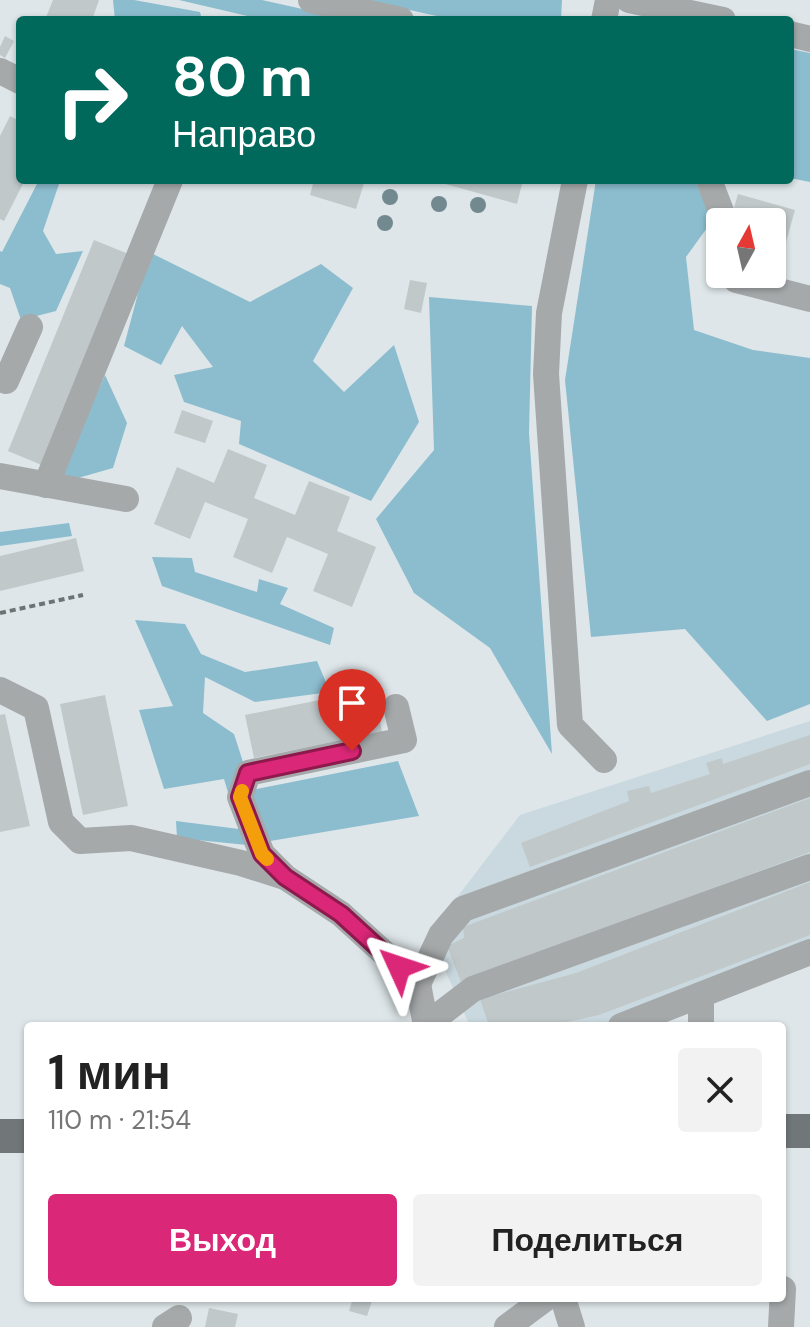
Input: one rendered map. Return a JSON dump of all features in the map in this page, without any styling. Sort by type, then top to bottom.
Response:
[{"type":"main road","points":[[786,1131],[810,1131]]},
{"type":"main road","points":[[0,1136],[24,1136]]},
{"type":"street","points":[[311,0],[383,16]]},
{"type":"street","points":[[639,8],[695,16]]},
{"type":"street","points":[[46,485],[168,184]]},
{"type":"street","points":[[574,184],[549,313],[546,374],[570,725],[604,760]]},
{"type":"street","points":[[711,184],[720,208]]},
{"type":"street","points":[[767,288],[810,299]]},
{"type":"street","points":[[0,378],[6,381],[30,327]]},
{"type":"street","points":[[0,476],[126,499]]},
{"type":"street","points":[[0,690],[36,708],[61,822],[80,841],[131,838],[241,863],[285,877]]},
{"type":"street","points":[[396,707],[404,740],[248,773],[240,797],[262,854],[285,877],[341,914],[418,984],[426,1022]]},
{"type":"street","points":[[418,984],[441,935],[463,909],[810,783]]},
{"type":"street","points":[[432,1022],[473,989],[810,867]]},
{"type":"street","points":[[631,1022],[810,952]]},
{"type":"street","points":[[701,995],[701,1022]]},
{"type":"street","points":[[507,1327],[541,1302]]},
{"type":"street","points":[[564,1302],[572,1327]]},
{"type":"street","points":[[781,1327],[782,1302]]},
{"type":"path","points":[[0,613],[83,595]]},
{"type":"shaded area","points":[[113,0],[134,0],[200,12],[201,16],[115,16]]},
{"type":"shaded area","points":[[179,0],[262,0],[334,16],[247,16]]},
{"type":"shaded area","points":[[364,0],[562,0],[561,16],[437,16]]},
{"type":"shaded area","points":[[794,50],[810,53],[810,182],[794,179]]},
{"type":"shaded area","points":[[37,184],[59,184],[43,231],[56,254],[83,251],[56,311],[21,320],[10,288],[0,284],[2,252]]},
{"type":"shaded area","points":[[595,184],[697,184],[707,208],[706,229],[686,257],[694,330],[753,350],[810,358],[810,704],[767,721],[685,629],[591,637],[565,380]]},
{"type":"shaded area","points":[[149,252],[250,302],[321,264],[353,288],[313,361],[344,392],[394,345],[419,422],[371,501],[239,444],[241,421],[184,402],[174,375],[213,367],[182,326],[161,365],[124,346]]},
{"type":"shaded area","points":[[429,297],[532,306],[529,433],[552,754],[490,648],[414,593],[376,519],[434,450]]},
{"type":"shaded area","points":[[105,375],[127,423],[113,468],[57,484]]},
{"type":"shaded area","points":[[69,523],[72,536],[0,546],[0,532]]},
{"type":"shaded area","points":[[152,557],[192,558],[195,572],[257,592],[259,579],[288,588],[280,604],[334,628],[330,645],[162,586]]},
{"type":"shaded area","points":[[135,620],[185,624],[201,654],[245,672],[317,661],[330,692],[255,702],[205,677],[203,713],[234,734],[252,790],[398,761],[419,816],[247,845],[177,838],[176,821],[239,829],[224,779],[164,789],[139,710],[173,706]]},
{"type":"shaded area","points":[[810,721],[810,962],[668,1022],[468,1022],[429,934],[520,815]]},
{"type":"building","points":[[53,0],[99,0],[93,16],[47,16]]},
{"type":"building","points":[[5,36],[14,41],[5,58],[0,55],[0,47]]},
{"type":"building","points":[[10,116],[16,119],[16,184],[23,184],[4,221],[0,219],[0,136]]},
{"type":"building","points":[[313,184],[364,184],[356,209],[310,195]]},
{"type":"building","points":[[445,184],[522,184],[517,204]]},
{"type":"building","points":[[738,194],[795,210],[786,242],[786,208],[734,208]]},
{"type":"building","points":[[94,240],[131,255],[44,466],[8,451]]},
{"type":"building","points":[[410,280],[427,283],[421,313],[404,309]]},
{"type":"building","points":[[182,410],[213,421],[205,443],[174,433]]},
{"type":"building","points":[[228,449],[267,465],[254,498],[295,515],[309,481],[350,497],[337,531],[376,547],[352,607],[313,591],[328,554],[287,537],[272,573],[233,557],[248,519],[205,502],[190,539],[154,524],[177,467],[214,483]]},
{"type":"building","points":[[76,538],[84,571],[0,591],[0,556]]},
{"type":"building","points":[[374,689],[382,732],[254,758],[245,715]]},
{"type":"building","points":[[105,695],[128,806],[83,815],[60,704]]},
{"type":"building","points":[[5,714],[30,826],[0,832],[0,715]]},
{"type":"building","points":[[810,735],[810,764],[530,867],[521,843],[629,801],[627,791],[649,786],[651,793],[710,774],[706,763],[722,758],[723,764]]},
{"type":"building","points":[[810,798],[810,852],[461,982],[447,946],[464,938],[463,927]]},
{"type":"building","points":[[810,882],[810,935],[599,1015],[567,1022],[488,1022],[480,999],[576,973]]},
{"type":"building","points":[[352,1302],[372,1302],[367,1316],[349,1311]]},
{"type":"building","points":[[209,1308],[238,1314],[235,1327],[205,1327]]},
{"type":"slow traffic","points":[[242,791],[240,797],[262,854],[267,859]]},
{"type":"route","points":[[352,751],[248,773],[240,797],[262,854],[285,877],[341,914],[399,967]]}]
